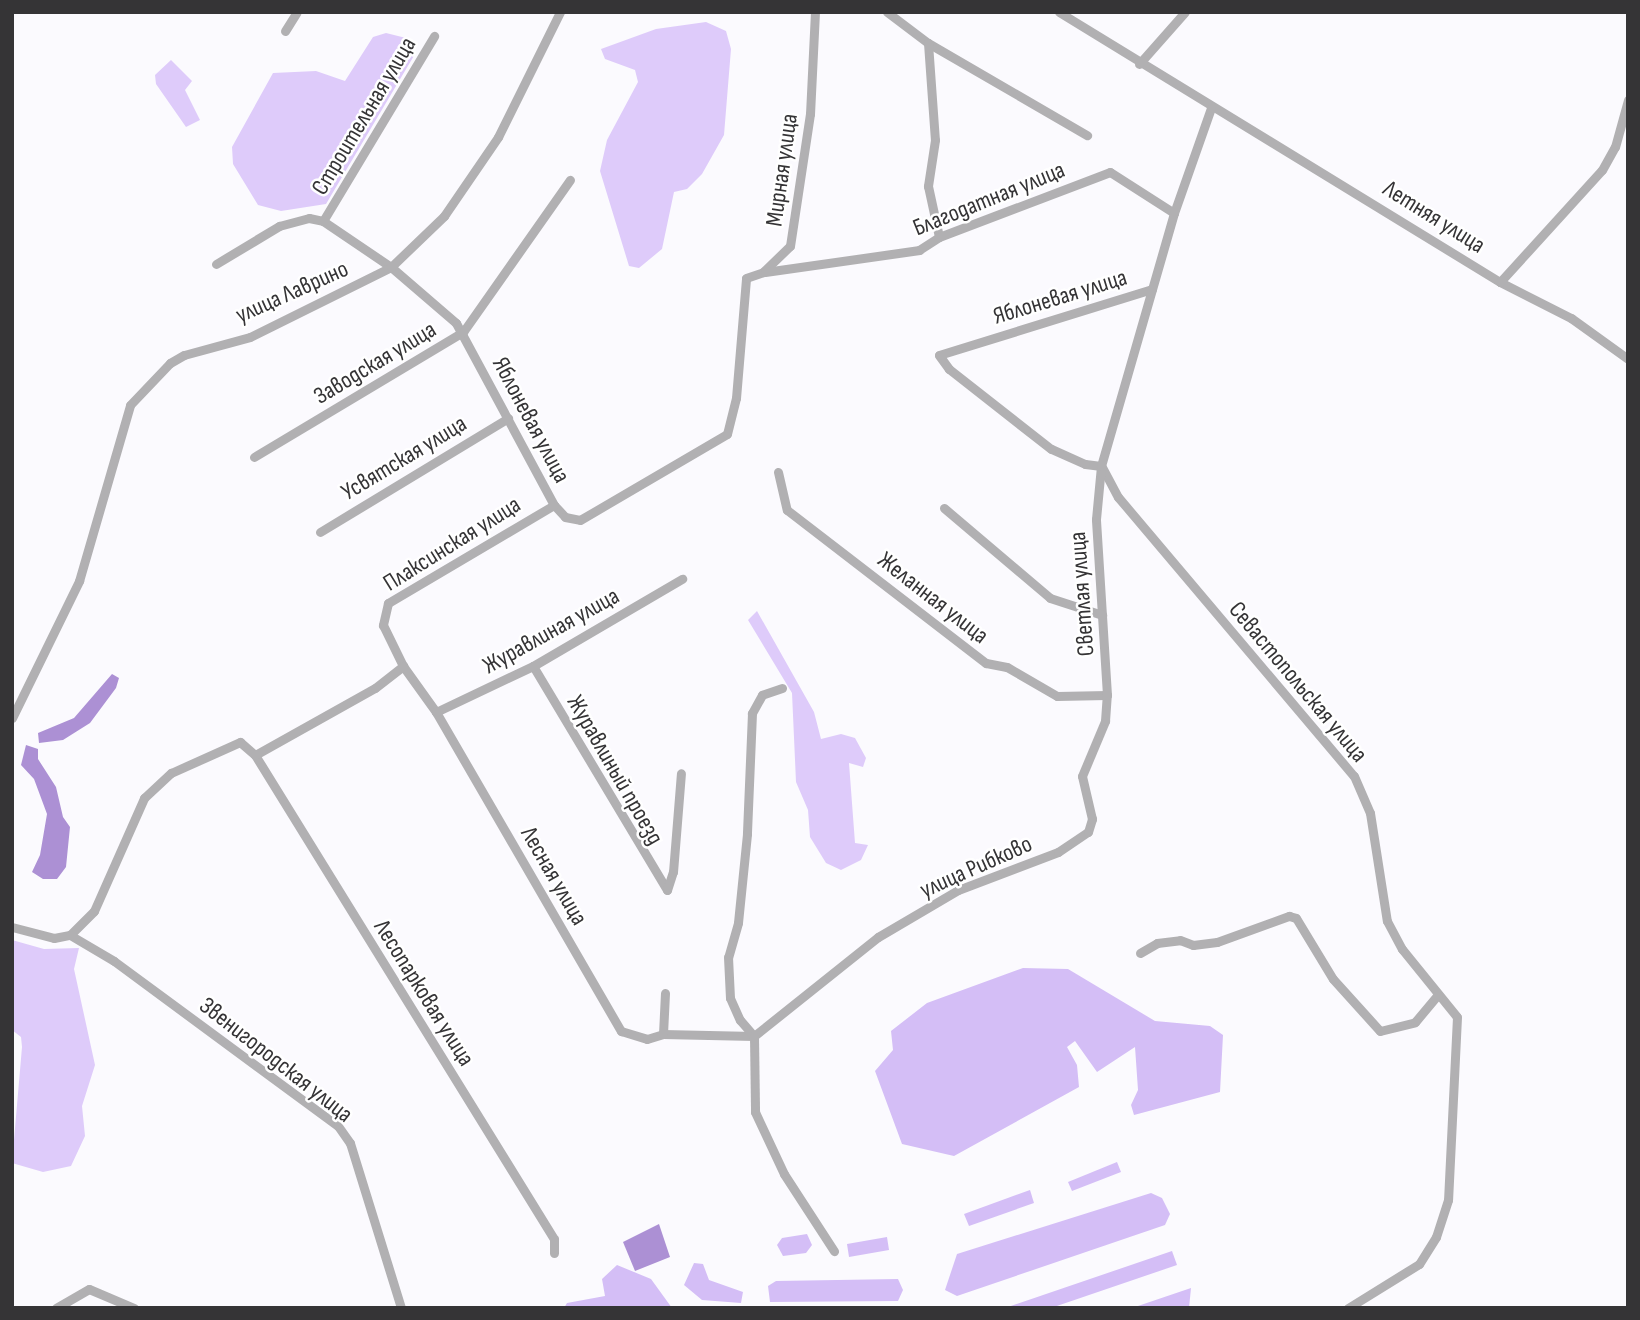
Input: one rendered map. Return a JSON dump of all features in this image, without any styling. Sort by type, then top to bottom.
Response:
[{"type":"street","points":[[285,31],[297,12]]},
{"type":"street","name":"улица Лаврино","points":[[12,718],[79,581],[121,428],[137,397],[184,355],[250,337],[391,267],[444,216],[498,137],[560,12]]},
{"type":"street","name":"Мирная улица","points":[[727,434],[736,398],[746,278],[763,272],[790,246],[801,191],[815,12]]},
{"type":"street","points":[[887,12],[928,43],[1087,135]]},
{"type":"street","name":"Летняя улица","points":[[1059,12],[1214,110],[1338,180],[1500,282],[1571,318],[1628,359]]},
{"type":"street","points":[[1139,64],[1185,12]]},
{"type":"street","name":"Строительная улица","points":[[216,264],[279,226],[309,218],[323,221],[434,36]]},
{"type":"street","points":[[928,43],[935,140],[928,186],[939,237]]},
{"type":"street","points":[[1500,282],[1602,170],[1615,147],[1628,100]]},
{"type":"street","name":"Светлая улица","points":[[1105,721],[1107,695],[1096,519],[1101,466],[1174,213],[1214,110]]},
{"type":"street","name":"Благодатная улица","points":[[763,272],[919,250],[939,237],[1110,172],[1174,213]]},
{"type":"street","name":"Заводская улица","points":[[254,457],[463,332],[570,180]]},
{"type":"street","name":"Яблоневая улица","points":[[323,221],[391,267],[463,332],[554,505],[565,517],[580,520],[727,434]]},
{"type":"street","name":"Яблоневая улица","points":[[1101,466],[1085,464],[1051,449],[949,369],[939,355],[1152,289]]},
{"type":"street","name":"Усвятская улица","points":[[320,532],[508,418]]},
{"type":"street","name":"Севастопольская улица","points":[[1101,466],[1118,497],[1354,776],[1370,813],[1387,921],[1402,949],[1457,1017],[1448,1200],[1436,1237],[1419,1264],[1348,1308]]},
{"type":"street","name":"Желанная улица","points":[[778,472],[787,510],[986,663],[1007,667],[1057,696],[1107,695]]},
{"type":"street","name":"Плаксинская улица","points":[[383,625],[387,603],[554,505]]},
{"type":"street","points":[[944,508],[1050,598],[1102,615]]},
{"type":"street","name":"Журавлиная улица","points":[[436,712],[533,666],[682,579]]},
{"type":"street","name":"Лесная улица","points":[[383,625],[403,666],[436,712],[621,1031],[633,1038],[663,1034],[754,1036]]},
{"type":"street","points":[[12,928],[54,938],[70,935],[94,911],[144,798],[172,773],[240,742],[254,755],[375,688],[403,666]]},
{"type":"street","name":"Журавлиный проезд","points":[[533,666],[667,890],[673,872],[681,773]]},
{"type":"street","points":[[782,688],[762,695],[752,713],[746,845],[738,923],[728,957],[730,998],[740,1020],[754,1036],[755,1112],[784,1174],[834,1251]]},
{"type":"street","name":"улица Рибково","points":[[754,1036],[878,937],[958,890],[1058,852],[1088,832],[1092,819],[1082,776],[1105,721]]},
{"type":"street","name":"Лесопарковая улица","points":[[254,755],[554,1240],[554,1253]]},
{"type":"street","points":[[1140,953],[1157,943],[1217,942],[1289,916],[1296,918],[1333,979],[1380,1031],[1415,1022],[1438,995]]},
{"type":"street","name":"Звенигородская улица","points":[[70,935],[114,961],[338,1126],[350,1143],[401,1308]]},
{"type":"street","points":[[663,1034],[665,993]]},
{"type":"street","points":[[56,1308],[89,1289],[134,1308]]},
{"type":"shaded area","points":[[706,22],[726,31],[731,49],[724,135],[702,174],[687,189],[674,192],[662,249],[639,268],[629,266],[600,171],[607,140],[638,82],[635,70],[605,59],[601,49],[656,29]]},
{"type":"shaded area","points":[[386,33],[406,38],[415,54],[326,204],[281,211],[258,205],[233,164],[232,147],[273,73],[316,71],[345,81],[373,37]]},
{"type":"shaded area","points":[[171,60],[192,81],[185,90],[200,120],[186,127],[156,84],[155,75]]},
{"type":"shaded area","points":[[757,611],[814,712],[821,739],[841,734],[855,738],[866,758],[863,767],[849,763],[855,843],[868,845],[861,860],[841,870],[826,863],[810,837],[808,810],[796,782],[792,693],[748,620]]},
{"type":"shaded area","points":[[112,674],[119,678],[116,688],[90,723],[63,740],[39,743],[38,733],[74,718]]},
{"type":"shaded area","points":[[26,745],[38,749],[38,759],[56,787],[63,817],[70,827],[66,867],[57,879],[43,879],[32,872],[40,855],[47,814],[34,779],[21,765]]},
{"type":"shaded area","points":[[12,940],[44,949],[79,948],[74,969],[95,1065],[82,1106],[85,1136],[71,1166],[43,1172],[12,1163],[22,1047],[21,1037],[12,1030]]},
{"type":"shaded area","points":[[1023,968],[1068,969],[1155,1021],[1210,1026],[1223,1035],[1220,1092],[1134,1115],[1131,1105],[1138,1090],[1135,1047],[1097,1072],[1075,1041],[1067,1047],[1077,1065],[1079,1087],[954,1156],[902,1144],[875,1071],[893,1050],[891,1031],[927,1003]]},
{"type":"shaded area","points":[[1117,1162],[1121,1172],[1072,1191],[1068,1182]]},
{"type":"shaded area","points":[[1030,1190],[1034,1203],[969,1226],[964,1214]]},
{"type":"shaded area","points":[[1151,1193],[1162,1198],[1170,1214],[1165,1225],[957,1296],[945,1290],[957,1254]]},
{"type":"shaded area","points":[[659,1224],[670,1257],[635,1271],[623,1242]]},
{"type":"shaded area","points":[[807,1234],[812,1245],[806,1253],[783,1256],[777,1245],[782,1238]]},
{"type":"shaded area","points":[[887,1237],[889,1250],[849,1257],[847,1244]]},
{"type":"shaded area","points":[[1172,1251],[1177,1265],[1051,1308],[1005,1308]]},
{"type":"shaded area","points":[[694,1263],[703,1264],[709,1280],[743,1292],[741,1303],[702,1300],[684,1285]]},
{"type":"shaded area","points":[[617,1265],[651,1279],[672,1308],[564,1308],[567,1303],[605,1296],[602,1279]]},
{"type":"shaded area","points":[[898,1279],[903,1290],[898,1301],[770,1302],[768,1286],[776,1281]]},
{"type":"shaded area","points":[[1191,1288],[1189,1308],[1132,1308]]}]
